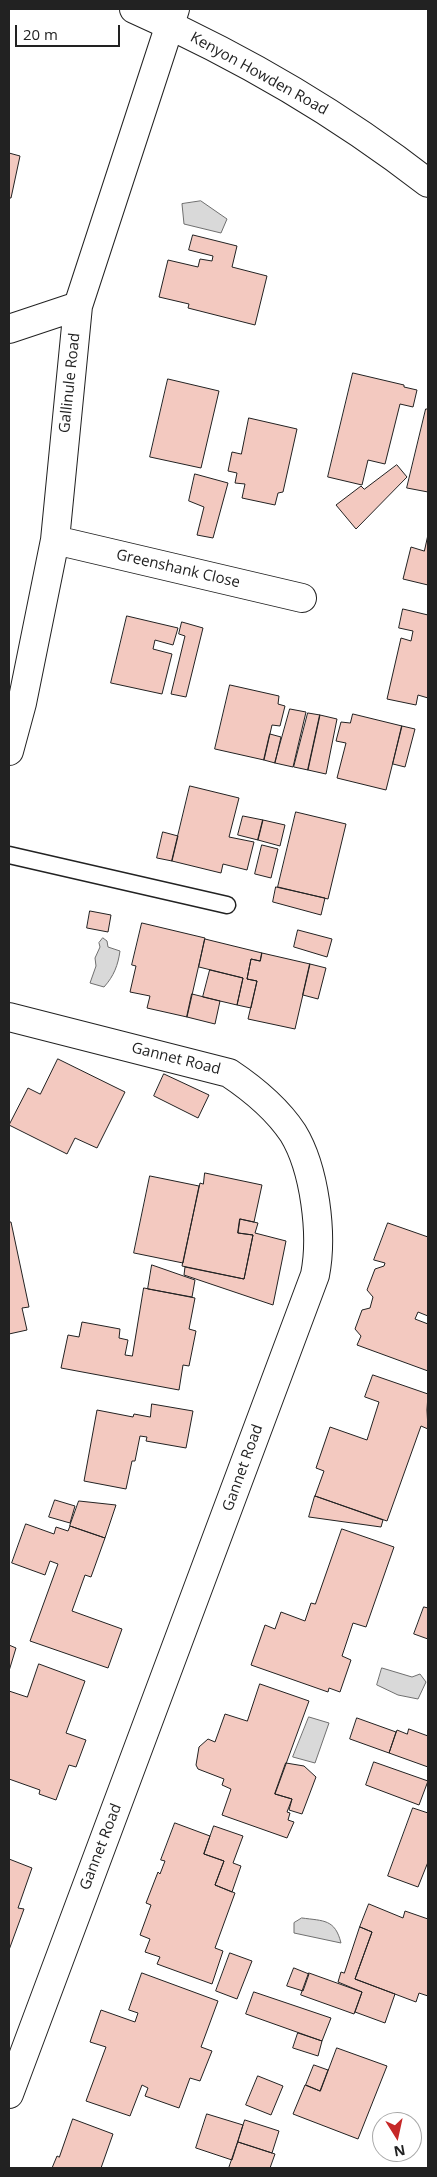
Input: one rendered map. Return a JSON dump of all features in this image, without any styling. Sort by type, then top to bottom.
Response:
[{"type":"street","name":"Kenyon Howden Road","points":[[134,9],[172,17],[293,90],[388,151],[428,183]]},
{"type":"street","name":"Gallinule Road","points":[[9,751],[15,703],[55,540],[78,306],[172,17]]},
{"type":"street","points":[[9,329],[78,306]]},
{"type":"street","name":"Greenshank Close","points":[[55,540],[302,598]]},
{"type":"street","name":"Gannet Road","points":[[9,1017],[229,1073],[250,1086],[271,1106],[293,1133],[302,1151],[314,1192],[319,1233],[315,1275],[9,2094]]},
{"type":"lane","points":[[9,855],[227,905]]},
{"type":"shaded area","points":[[201,201],[227,219],[221,233],[184,224],[182,204]]},
{"type":"shaded area","points":[[103,938],[107,941],[108,947],[120,951],[115,970],[104,987],[90,983],[96,966],[95,958],[100,947],[99,943]]},
{"type":"shaded area","points":[[382,1668],[412,1677],[420,1674],[426,1682],[418,1699],[398,1695],[377,1685]]},
{"type":"shaded area","points":[[309,1717],[329,1723],[315,1763],[293,1757]]},
{"type":"shaded area","points":[[302,1918],[322,1921],[332,1925],[339,1935],[341,1943],[294,1933],[294,1923]]},
{"type":"building","points":[[9,153],[20,156],[11,198],[9,198]]},
{"type":"building","points":[[193,235],[237,246],[232,267],[267,276],[255,325],[188,308],[189,304],[159,297],[168,260],[198,267],[200,259],[212,261],[213,256],[189,250]]},
{"type":"building","points":[[353,373],[417,390],[413,407],[400,404],[385,464],[368,460],[362,485],[328,477]]},
{"type":"building","points":[[168,379],[219,391],[201,468],[150,457]]},
{"type":"building","points":[[426,409],[428,409],[428,492],[407,488]]},
{"type":"building","points":[[249,418],[297,429],[283,492],[278,493],[275,505],[242,498],[245,484],[235,483],[237,473],[228,471],[232,452],[241,454]]},
{"type":"building","points":[[397,465],[407,477],[356,529],[336,505],[361,486],[364,489]]},
{"type":"building","points":[[195,474],[228,483],[213,538],[197,535],[204,507],[189,501]]},
{"type":"building","points":[[428,535],[428,585],[403,579],[411,547],[424,551]]},
{"type":"building","points":[[403,609],[428,615],[428,698],[418,695],[416,705],[387,699],[401,638],[411,641],[413,631],[399,628]]},
{"type":"building","points":[[127,616],[178,628],[173,645],[155,640],[153,649],[172,654],[162,694],[111,683]]},
{"type":"building","points":[[182,622],[203,628],[186,697],[171,694],[185,636],[179,634]]},
{"type":"building","points":[[230,685],[279,696],[278,704],[285,706],[280,726],[272,725],[264,760],[215,749]]},
{"type":"building","points":[[290,709],[306,712],[293,767],[275,763]]},
{"type":"building","points":[[308,713],[320,715],[308,770],[294,767]]},
{"type":"building","points":[[353,714],[402,726],[386,790],[337,778],[346,743],[336,741],[341,722],[350,723]]},
{"type":"building","points":[[320,715],[337,719],[326,774],[308,770]]},
{"type":"building","points":[[402,726],[415,729],[405,767],[393,764]]},
{"type":"building","points":[[270,734],[281,737],[275,763],[264,760]]},
{"type":"building","points":[[190,786],[239,798],[229,837],[254,842],[247,870],[223,864],[221,873],[172,861]]},
{"type":"building","points":[[296,812],[346,824],[328,899],[278,887]]},
{"type":"building","points":[[243,816],[263,820],[258,840],[238,835]]},
{"type":"building","points":[[263,820],[285,825],[280,846],[258,840]]},
{"type":"building","points":[[163,832],[178,836],[172,861],[157,858]]},
{"type":"building","points":[[262,845],[278,849],[271,878],[255,874]]},
{"type":"building","points":[[276,887],[325,898],[321,915],[273,902]]},
{"type":"building","points":[[90,911],[111,915],[108,932],[87,928]]},
{"type":"building","points":[[142,923],[205,938],[187,1017],[147,1008],[150,996],[130,992],[136,966],[132,965]]},
{"type":"building","points":[[298,930],[332,939],[327,957],[294,947]]},
{"type":"building","points":[[205,939],[262,953],[260,961],[251,959],[247,979],[257,981],[251,1008],[237,1005],[243,978],[199,967]]},
{"type":"building","points":[[262,953],[310,964],[295,1029],[248,1019],[257,981],[247,979],[251,959],[260,961]]},
{"type":"building","points":[[310,964],[326,968],[318,999],[303,995]]},
{"type":"building","points":[[210,970],[243,978],[237,1005],[203,997]]},
{"type":"building","points":[[192,994],[220,1001],[215,1024],[187,1017]]},
{"type":"building","points":[[58,1059],[125,1092],[97,1148],[75,1138],[67,1154],[9,1125],[28,1088],[40,1094]]},
{"type":"building","points":[[164,1074],[209,1095],[198,1118],[154,1096]]},
{"type":"building","points":[[205,1173],[262,1185],[254,1222],[240,1219],[238,1233],[253,1235],[244,1279],[182,1266],[200,1183],[203,1184]]},
{"type":"building","points":[[150,1176],[199,1186],[183,1263],[134,1253]]},
{"type":"building","points":[[240,1219],[258,1223],[255,1233],[286,1241],[273,1305],[184,1275],[185,1267],[244,1279],[253,1235],[238,1233]]},
{"type":"building","points":[[9,1222],[11,1222],[29,1307],[22,1308],[27,1330],[9,1334]]},
{"type":"building","points":[[388,1223],[428,1237],[428,1316],[418,1312],[415,1319],[428,1324],[428,1371],[357,1345],[361,1336],[355,1329],[362,1310],[370,1308],[373,1297],[367,1290],[375,1269],[384,1266],[385,1263],[374,1260]]},
{"type":"building","points":[[152,1265],[195,1280],[192,1297],[148,1289]]},
{"type":"building","points":[[144,1288],[195,1298],[189,1329],[196,1331],[189,1366],[183,1365],[179,1390],[61,1368],[68,1335],[79,1337],[82,1322],[120,1329],[119,1338],[128,1340],[125,1355],[132,1356]]},
{"type":"building","points":[[373,1375],[428,1394],[428,1429],[421,1426],[387,1521],[315,1496],[324,1471],[316,1468],[330,1427],[367,1440],[379,1402],[365,1397]]},
{"type":"building","points":[[152,1404],[193,1411],[186,1448],[146,1441],[147,1437],[140,1436],[135,1461],[132,1461],[126,1489],[84,1481],[97,1410],[133,1417],[134,1414],[150,1417]]},
{"type":"building","points":[[315,1496],[383,1520],[381,1527],[309,1517]]},
{"type":"building","points":[[55,1500],[75,1506],[70,1523],[49,1517]]},
{"type":"building","points":[[79,1501],[116,1505],[105,1538],[70,1526]]},
{"type":"building","points":[[26,1524],[54,1534],[56,1527],[68,1531],[70,1526],[105,1538],[91,1577],[85,1575],[72,1611],[122,1629],[108,1668],[30,1641],[58,1564],[50,1561],[45,1575],[12,1563]]},
{"type":"building","points":[[342,1529],[394,1547],[366,1627],[353,1623],[342,1656],[351,1660],[340,1692],[329,1688],[328,1692],[251,1665],[265,1625],[275,1629],[281,1612],[305,1621],[311,1603],[315,1604]]},
{"type":"building","points":[[424,1607],[428,1608],[428,1639],[414,1634]]},
{"type":"building","points":[[9,1645],[16,1648],[9,1671]]},
{"type":"building","points":[[39,1664],[85,1681],[66,1733],[86,1740],[76,1767],[69,1765],[56,1800],[39,1794],[40,1790],[9,1779],[9,1691],[27,1697]]},
{"type":"building","points":[[260,1684],[309,1701],[275,1794],[292,1799],[287,1812],[290,1813],[288,1820],[294,1822],[287,1838],[222,1815],[231,1789],[222,1785],[224,1779],[198,1769],[196,1765],[199,1747],[208,1739],[215,1742],[225,1714],[247,1721]]},
{"type":"building","points":[[357,1718],[396,1732],[389,1753],[350,1739]]},
{"type":"building","points":[[409,1729],[428,1736],[428,1767],[389,1753],[397,1730],[407,1734]]},
{"type":"building","points":[[374,1762],[428,1781],[419,1805],[366,1785]]},
{"type":"building","points":[[286,1763],[304,1766],[316,1777],[302,1814],[289,1810],[292,1799],[275,1794]]},
{"type":"building","points":[[413,1808],[428,1813],[428,1862],[418,1887],[388,1876]]},
{"type":"building","points":[[175,1823],[210,1836],[204,1854],[224,1861],[215,1885],[235,1893],[215,1948],[223,1951],[212,1984],[157,1964],[160,1957],[145,1952],[150,1939],[140,1935],[151,1905],[146,1903],[158,1872],[160,1874],[165,1861],[161,1860]]},
{"type":"building","points":[[214,1826],[243,1836],[233,1863],[241,1866],[232,1892],[215,1885],[224,1861],[204,1854]]},
{"type":"building","points":[[9,1859],[32,1868],[18,1908],[24,1909],[9,1950]]},
{"type":"building","points":[[369,1904],[403,1918],[405,1911],[428,1919],[428,1996],[419,1993],[416,2002],[355,1979],[372,1932],[360,1927]]},
{"type":"building","points":[[360,1927],[372,1932],[355,1979],[395,1994],[385,2023],[355,2012],[362,1992],[338,1982],[341,1972],[344,1973]]},
{"type":"building","points":[[230,1953],[252,1961],[237,1999],[216,1991]]},
{"type":"building","points":[[294,1968],[309,1974],[303,1991],[287,1986]]},
{"type":"building","points":[[142,1973],[218,2001],[201,2047],[212,2051],[200,2081],[190,2078],[179,2108],[145,2096],[148,2088],[142,2085],[130,2116],[86,2101],[106,2047],[90,2042],[101,2010],[135,2022],[138,2013],[129,2010]]},
{"type":"building","points":[[309,1973],[362,1992],[354,2014],[301,1995]]},
{"type":"building","points":[[254,1992],[331,2018],[322,2041],[246,2014]]},
{"type":"building","points":[[298,2033],[322,2041],[318,2056],[293,2048]]},
{"type":"building","points":[[337,2048],[387,2066],[358,2139],[293,2114],[305,2085],[320,2091]]},
{"type":"building","points":[[314,2065],[328,2070],[320,2091],[306,2085]]},
{"type":"building","points":[[258,2076],[283,2086],[271,2115],[246,2105]]},
{"type":"building","points":[[207,2114],[243,2125],[232,2160],[196,2148]]},
{"type":"building","points":[[73,2119],[113,2134],[101,2168],[52,2168],[57,2156],[59,2157]]},
{"type":"building","points":[[245,2120],[279,2131],[272,2153],[238,2142]]},
{"type":"building","points":[[238,2142],[275,2154],[270,2168],[229,2168]]}]
